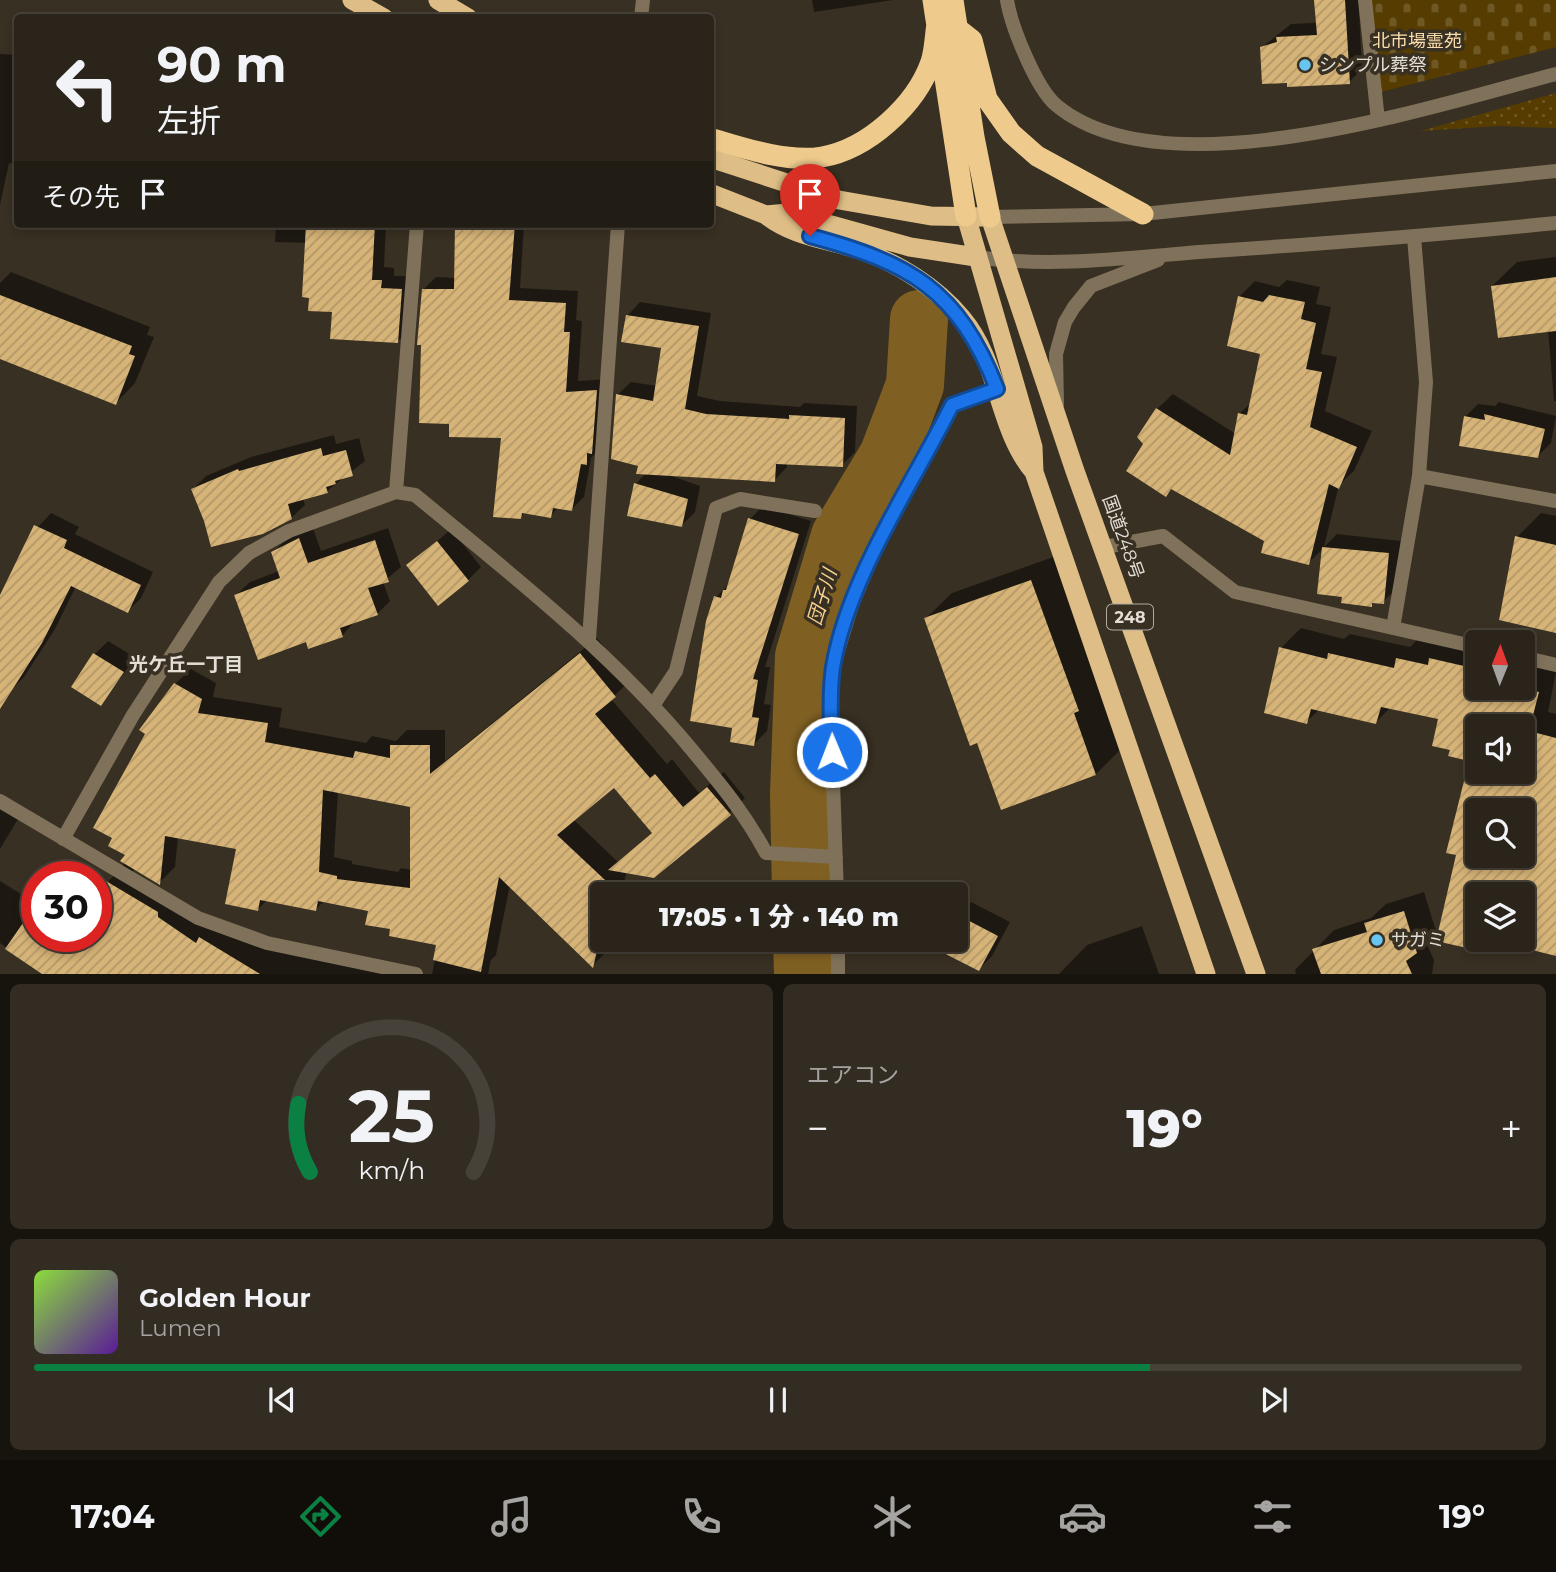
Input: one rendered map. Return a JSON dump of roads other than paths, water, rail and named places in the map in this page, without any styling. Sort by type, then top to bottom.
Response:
[{"type":"highway","points":[[352,0],[377,14]]},
{"type":"highway","points":[[439,0],[462,14]]},
{"type":"highway","points":[[933,0],[966,216]]},
{"type":"highway","points":[[714,159],[839,200],[932,216],[990,217],[974,136],[953,0]]},
{"type":"highway","points":[[714,139],[765,154],[821,158],[853,146],[883,127],[922,84],[932,59],[937,24]]},
{"type":"highway","points":[[958,29],[972,40],[987,99],[1011,133],[1037,156],[1143,214]]},
{"type":"highway","name":"248","points":[[714,194],[766,215],[784,230],[860,250],[901,267],[925,283],[962,318],[982,350],[1018,453],[1034,472]]},
{"type":"highway","name":"248","points":[[766,215],[788,213],[910,247],[976,257]]},
{"type":"highway","name":"248","points":[[966,216],[1033,447],[1034,472],[1206,974]]},
{"type":"highway","name":"国道248号","points":[[990,217],[1003,261],[1256,974]]},
{"type":"street","points":[[1007,0],[1010,20],[1033,70],[1054,104],[1092,127],[1133,141],[1207,143],[1297,137],[1378,120],[1556,74]]},
{"type":"street","points":[[1365,0],[1378,120]]},
{"type":"street","points":[[990,217],[1143,214],[1556,171]]},
{"type":"street","points":[[976,257],[1003,261],[1080,261],[1414,237],[1556,223]]},
{"type":"street","points":[[396,492],[417,228]]},
{"type":"street","points":[[589,639],[618,228]]},
{"type":"street","points":[[1393,628],[1419,476],[1426,382],[1414,237]]},
{"type":"street","points":[[1058,417],[1056,354],[1065,322],[1074,307],[1091,286],[1172,254]]},
{"type":"street","points":[[837,882],[831,726],[833,667],[852,605],[875,550],[952,405],[997,389]]},
{"type":"street","points":[[1419,476],[1556,501]]},
{"type":"street","points":[[63,839],[133,715],[219,582],[249,553],[289,531],[396,492],[415,495],[589,639],[654,704],[744,812],[765,853],[836,857]]},
{"type":"street","points":[[654,704],[676,671],[716,508],[740,499],[815,511]]},
{"type":"street","points":[[1105,547],[1163,536],[1236,592],[1465,644]]},
{"type":"street","points":[[1535,660],[1556,665]]},
{"type":"street","points":[[0,801],[198,918],[267,943],[416,974]]},
{"type":"street","points":[[838,952],[838,974]]},
{"type":"waterway","name":"団子川","points":[[801,882],[799,794],[804,656],[840,536],[888,456],[915,385],[919,319]]},
{"type":"waterway","name":"団子川","points":[[802,952],[803,974]]},
{"type":"place","name":"シンプル葬祭","points":[[1305,65]]},
{"type":"place","name":"サガミ","points":[[1377,940]]},
{"type":"district","name":"光ケ丘一丁目","points":[[186,664]]},
{"type":"park label","name":"北市場霊苑","points":[[1417,41]]}]
